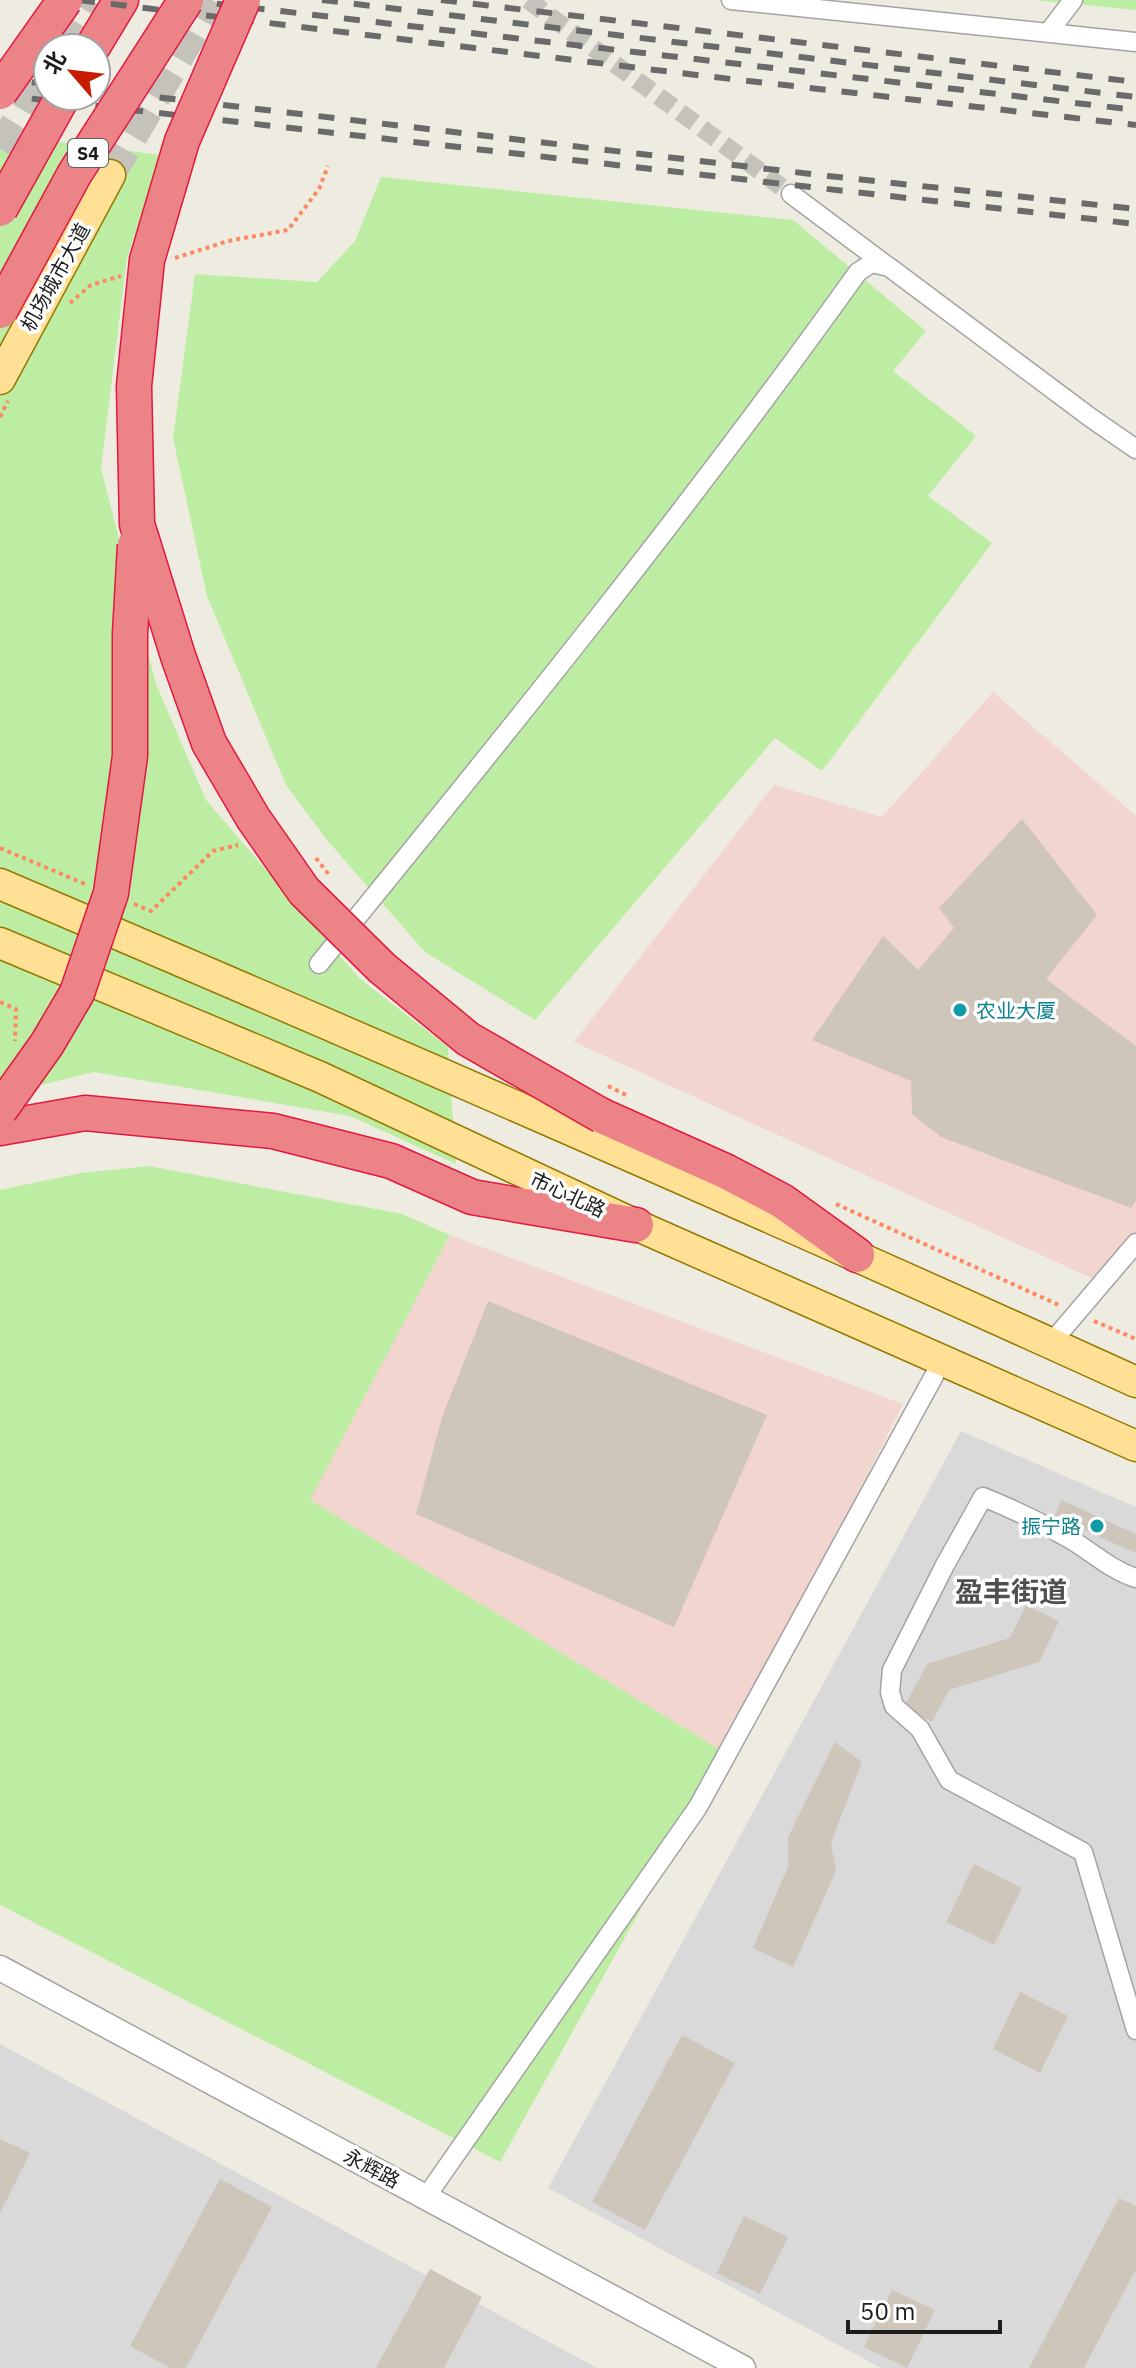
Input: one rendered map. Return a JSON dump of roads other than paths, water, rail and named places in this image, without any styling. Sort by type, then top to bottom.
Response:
[{"type":"highway","points":[[0,92],[65,0]]},
{"type":"highway","points":[[102,32],[121,0]]},
{"type":"highway","name":"S4","points":[[0,311],[75,173],[186,0]]},
{"type":"highway","points":[[0,1110],[47,1044],[77,993],[111,893],[130,756],[130,634],[137,524],[134,386],[147,260],[182,141],[243,0]]},
{"type":"highway","name":"S4","points":[[0,209],[54,112]]},
{"type":"highway","points":[[137,524],[209,743],[253,818],[304,891],[382,968],[468,1039],[610,1098],[727,1172],[782,1201],[857,1255]]},
{"type":"highway","points":[[0,1128],[85,1113],[273,1131],[391,1161],[472,1197],[636,1225]]},
{"type":"main road","name":"机场城市大道","points":[[0,379],[110,175]]},
{"type":"main road","points":[[0,884],[355,1035],[857,1255],[1136,1382]]},
{"type":"main road","name":"市心北路","points":[[0,943],[320,1077],[636,1225],[1136,1446]]},
{"type":"street","points":[[731,0],[1136,42]]},
{"type":"street","points":[[1048,33],[1073,0]]},
{"type":"street","points":[[791,194],[1136,449]]},
{"type":"street","points":[[319,964],[581,641],[792,365],[858,272],[872,263],[889,267]]},
{"type":"street","points":[[1051,1343],[1136,1243]]},
{"type":"street","points":[[426,2197],[698,1807],[934,1376]]},
{"type":"street","points":[[1136,1578],[1122,1574],[1070,1540],[1009,1507],[983,1497],[892,1670],[890,1692],[894,1706],[920,1729],[949,1780],[1083,1852],[1136,2030]]},
{"type":"street","name":"永辉路","points":[[0,1968],[743,2368]]},
{"type":"tunnel","points":[[71,32],[90,0]]},
{"type":"tunnel","points":[[110,175],[212,0]]},
{"type":"tunnel","points":[[528,0],[791,194]]},
{"type":"tunnel","points":[[0,149],[32,96]]},
{"type":"railway","points":[[79,0],[1136,125]]},
{"type":"railway","points":[[185,0],[1136,110]]},
{"type":"railway","points":[[322,0],[1136,97]]},
{"type":"railway","points":[[441,0],[1136,82]]},
{"type":"railway","points":[[0,79],[32,82]]},
{"type":"railway","points":[[112,92],[1136,209]]},
{"type":"railway","points":[[0,95],[1136,224]]},
{"type":"place","name":"农业大厦","points":[[960,1010]]},
{"type":"place","name":"振宁路","points":[[1097,1526]]},
{"type":"district","name":"盈丰街道","points":[[1011,1591]]}]
